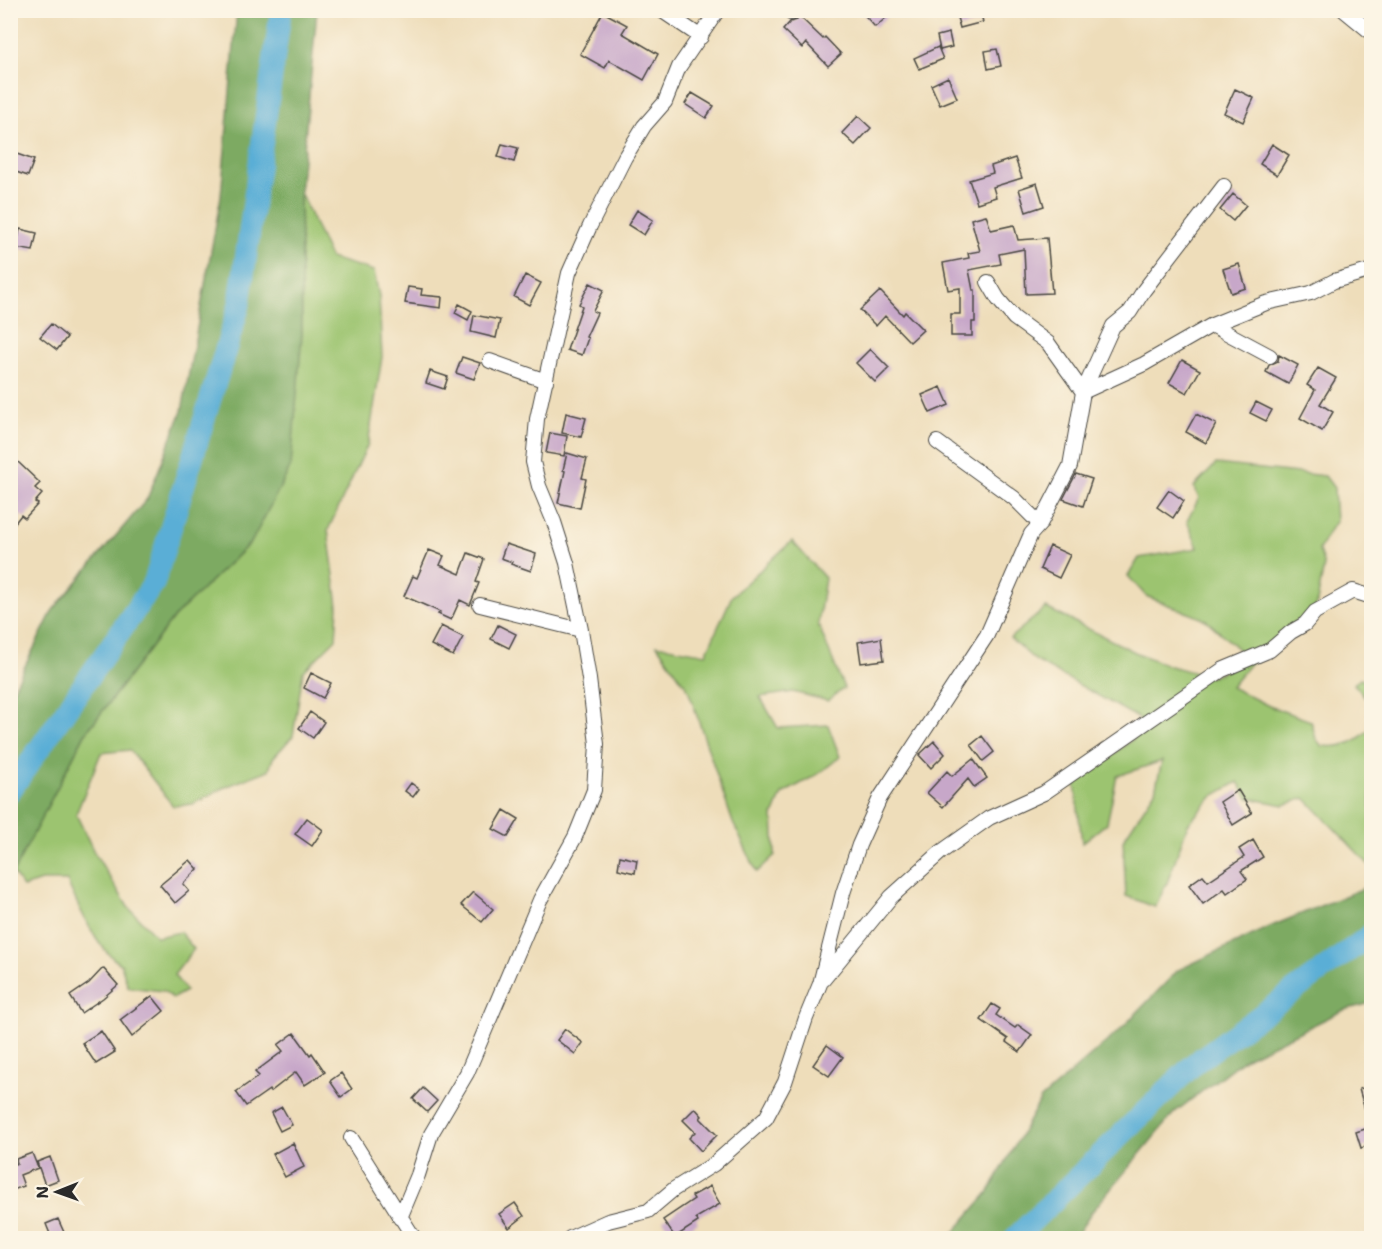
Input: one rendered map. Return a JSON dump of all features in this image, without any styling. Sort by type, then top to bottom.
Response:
[{"type":"street","points":[[661,10],[701,37]]},
{"type":"street","points":[[400,1218],[431,1134],[468,1073],[540,900],[575,837],[594,790],[597,744],[581,630],[567,563],[539,486],[533,462],[537,419],[569,273],[625,157],[644,126],[665,102],[679,67],[718,10]]},
{"type":"street","points":[[1344,10],[1360,16],[1371,33]]},
{"type":"street","points":[[570,1239],[608,1221],[648,1211],[674,1189],[714,1164],[766,1118],[785,1082],[820,984],[846,883],[859,845],[880,798],[987,635],[1031,534],[1040,524],[1070,466],[1083,392],[1113,326],[1130,312],[1144,290],[1224,186]]},
{"type":"street","points":[[1083,392],[1144,364],[1212,325],[1266,303],[1311,293],[1334,281],[1371,270]]},
{"type":"street","points":[[988,282],[998,299],[1014,318],[1048,343],[1083,392]]},
{"type":"street","points":[[1212,325],[1270,356]]},
{"type":"street","points":[[490,361],[546,381]]},
{"type":"street","points":[[937,442],[1014,498],[1040,524]]},
{"type":"street","points":[[820,984],[891,897],[941,852],[989,818],[1044,793],[1222,670],[1270,650],[1291,632],[1305,624],[1320,609],[1353,591],[1371,597]]},
{"type":"street","points":[[480,605],[581,630]]},
{"type":"street","points":[[351,1138],[414,1239]]},
{"type":"green space","points":[[237,10],[317,11],[300,192],[302,334],[291,466],[252,541],[174,617],[85,734],[11,877],[11,694],[53,610],[147,499],[182,411],[221,196]]},
{"type":"green space","points":[[300,192],[330,258],[374,271],[379,296],[382,357],[368,444],[328,530],[338,606],[336,639],[303,672],[293,736],[273,758],[269,770],[225,787],[193,804],[173,806],[130,750],[101,753],[76,814],[94,852],[128,907],[157,937],[180,932],[194,949],[174,975],[186,991],[173,998],[163,991],[128,987],[121,964],[104,949],[97,939],[67,881],[41,881],[23,887],[13,873],[85,734],[174,617],[252,541],[302,334]]},
{"type":"green space","points":[[1216,464],[1325,476],[1334,488],[1336,522],[1319,550],[1324,566],[1315,612],[1256,656],[1231,687],[1269,706],[1311,721],[1316,739],[1322,746],[1349,743],[1371,727],[1371,867],[1305,798],[1284,805],[1248,798],[1238,782],[1213,796],[1188,824],[1167,883],[1155,907],[1126,896],[1123,840],[1155,791],[1162,761],[1117,776],[1107,823],[1082,843],[1075,783],[1133,739],[1140,719],[1036,661],[1010,638],[1046,608],[1139,654],[1170,666],[1211,677],[1249,659],[1206,620],[1146,596],[1128,576],[1139,558],[1198,548],[1187,521],[1199,498],[1194,487]]},
{"type":"green space","points":[[792,541],[825,578],[818,624],[844,688],[828,701],[793,692],[760,697],[778,728],[828,725],[840,757],[818,774],[782,794],[773,816],[775,855],[757,872],[733,823],[688,689],[657,645],[706,654],[732,596]]},
{"type":"green space","points":[[1360,678],[1371,682],[1371,711],[1367,699],[1354,684]]},
{"type":"green space","points":[[1371,885],[1371,1003],[1344,1010],[1244,1059],[1174,1113],[1090,1214],[1075,1238],[949,1238],[988,1193],[1041,1099],[1120,1030],[1178,970],[1274,925]]},
{"type":"building","points":[[860,10],[881,10],[887,17],[875,27]]},
{"type":"building","points":[[955,10],[980,10],[983,22],[960,28]]},
{"type":"building","points":[[603,12],[627,25],[622,33],[658,54],[644,80],[609,60],[605,68],[580,54]]},
{"type":"building","points":[[799,16],[823,39],[825,37],[841,54],[828,66],[806,43],[802,48],[783,30]]},
{"type":"building","points":[[949,33],[952,47],[940,50],[937,36]]},
{"type":"building","points":[[938,47],[943,59],[919,69],[914,58]]},
{"type":"building","points":[[997,49],[1001,66],[988,69],[985,51]]},
{"type":"building","points":[[948,77],[957,98],[940,105],[931,85]]},
{"type":"building","points":[[1235,89],[1254,98],[1243,122],[1224,113]]},
{"type":"building","points":[[692,93],[714,106],[706,118],[685,104]]},
{"type":"building","points":[[858,116],[871,128],[855,145],[842,133]]},
{"type":"building","points":[[502,144],[518,148],[514,162],[498,157]]},
{"type":"building","points":[[1272,144],[1289,155],[1277,175],[1260,164]]},
{"type":"building","points":[[14,153],[34,160],[28,176],[10,170]]},
{"type":"building","points":[[1015,158],[1022,178],[993,187],[996,197],[977,203],[969,180],[993,173],[991,166]]},
{"type":"building","points":[[1037,183],[1044,206],[1026,212],[1019,189]]},
{"type":"building","points":[[1233,194],[1246,205],[1233,221],[1220,210]]},
{"type":"building","points":[[637,210],[653,220],[644,235],[628,225]]},
{"type":"building","points":[[986,215],[991,230],[1014,225],[1018,240],[1047,238],[1052,293],[1026,294],[1024,249],[999,254],[1001,264],[969,270],[973,290],[975,290],[975,322],[972,322],[972,336],[951,336],[951,314],[960,314],[960,288],[948,290],[943,263],[969,258],[968,253],[980,251],[971,219]]},
{"type":"building","points":[[20,229],[37,233],[33,251],[16,248]]},
{"type":"building","points":[[1239,264],[1246,288],[1231,293],[1223,269]]},
{"type":"building","points":[[525,275],[541,283],[529,305],[514,297]]},
{"type":"building","points":[[590,283],[604,290],[593,311],[597,313],[586,337],[588,338],[582,355],[567,350],[582,306],[579,304]]},
{"type":"building","points":[[408,287],[422,289],[421,295],[442,297],[441,308],[405,303]]},
{"type":"building","points":[[880,291],[903,315],[905,312],[923,330],[910,342],[885,316],[876,326],[860,310]]},
{"type":"building","points":[[459,304],[472,311],[468,320],[455,313]]},
{"type":"building","points":[[474,315],[500,320],[496,338],[471,332]]},
{"type":"building","points":[[51,324],[67,337],[57,350],[40,337]]},
{"type":"building","points":[[870,349],[889,368],[875,382],[856,363]]},
{"type":"building","points":[[1279,355],[1298,365],[1288,384],[1266,372],[1269,365],[1278,361]]},
{"type":"building","points":[[462,357],[480,363],[474,379],[456,373]]},
{"type":"building","points":[[1182,360],[1200,370],[1187,393],[1169,383]]},
{"type":"building","points":[[1318,368],[1336,378],[1320,404],[1333,412],[1322,431],[1300,418],[1315,390],[1307,385]]},
{"type":"building","points":[[430,371],[448,377],[444,389],[426,383]]},
{"type":"building","points":[[941,387],[949,405],[930,413],[922,395]]},
{"type":"building","points":[[1256,402],[1272,410],[1266,421],[1250,413]]},
{"type":"building","points":[[566,413],[586,418],[581,437],[562,433]]},
{"type":"building","points":[[1196,414],[1216,424],[1206,443],[1186,432]]},
{"type":"building","points":[[550,433],[567,436],[564,456],[546,453]]},
{"type":"building","points":[[567,453],[587,459],[582,478],[586,479],[580,508],[558,503]]},
{"type":"building","points":[[18,462],[40,483],[35,488],[42,494],[35,502],[38,504],[25,518],[21,515],[10,529],[10,469]]},
{"type":"building","points":[[1076,474],[1092,479],[1083,506],[1063,499]]},
{"type":"building","points":[[1169,490],[1184,501],[1173,518],[1157,507]]},
{"type":"building","points":[[506,544],[536,554],[531,571],[501,558]]},
{"type":"building","points":[[1050,546],[1070,555],[1059,578],[1040,569]]},
{"type":"building","points":[[429,550],[444,556],[440,565],[460,574],[468,553],[484,559],[476,582],[479,583],[470,605],[460,600],[451,620],[438,614],[440,612],[404,596],[413,576],[417,578]]},
{"type":"building","points":[[498,625],[516,634],[509,648],[491,639]]},
{"type":"building","points":[[441,626],[463,637],[453,656],[431,645]]},
{"type":"building","points":[[881,638],[884,660],[861,663],[858,642]]},
{"type":"building","points":[[311,673],[331,683],[323,698],[304,688]]},
{"type":"building","points":[[310,712],[324,722],[313,738],[299,728]]},
{"type":"building","points":[[982,736],[994,752],[983,761],[971,745]]},
{"type":"building","points":[[934,741],[945,754],[931,768],[919,755]]},
{"type":"building","points":[[973,759],[987,778],[974,787],[968,779],[943,807],[927,793],[947,771],[952,776]]},
{"type":"building","points":[[411,783],[419,789],[413,797],[405,791]]},
{"type":"building","points":[[1238,790],[1252,813],[1233,825],[1220,802]]},
{"type":"building","points":[[504,810],[519,819],[508,837],[493,829]]},
{"type":"building","points":[[307,818],[323,830],[312,846],[295,834]]},
{"type":"building","points":[[1253,840],[1263,857],[1241,871],[1247,879],[1227,893],[1224,889],[1203,904],[1189,885],[1203,875],[1208,881],[1244,857],[1239,849]]},
{"type":"building","points":[[620,856],[637,860],[635,873],[618,869]]},
{"type":"building","points":[[190,860],[198,869],[183,884],[189,891],[175,903],[160,885]]},
{"type":"building","points":[[473,892],[493,909],[482,922],[461,905]]},
{"type":"building","points":[[103,968],[118,985],[81,1013],[70,996],[89,983]]},
{"type":"building","points":[[152,996],[164,1011],[132,1037],[120,1020]]},
{"type":"building","points":[[992,1004],[1000,1009],[996,1015],[1015,1028],[1018,1025],[1032,1035],[1020,1052],[1006,1042],[1008,1039],[981,1020]]},
{"type":"building","points":[[565,1029],[583,1043],[575,1054],[557,1040]]},
{"type":"building","points":[[101,1031],[115,1052],[96,1064],[82,1043]]},
{"type":"building","points":[[294,1033],[325,1072],[305,1085],[296,1072],[270,1092],[269,1090],[246,1106],[236,1092],[259,1076],[255,1072],[283,1051],[278,1045]]},
{"type":"building","points":[[827,1045],[843,1057],[829,1076],[813,1065]]},
{"type":"building","points":[[341,1073],[352,1089],[341,1097],[330,1081]]},
{"type":"building","points":[[1371,1086],[1371,1123],[1369,1124],[1359,1089]]},
{"type":"building","points":[[423,1088],[437,1101],[427,1112],[413,1099]]},
{"type":"building","points":[[282,1107],[292,1125],[280,1131],[271,1113]]},
{"type":"building","points":[[695,1108],[702,1116],[700,1118],[717,1135],[701,1151],[689,1138],[695,1132],[683,1120]]},
{"type":"building","points":[[1368,1128],[1371,1145],[1361,1148],[1356,1132]]},
{"type":"building","points":[[293,1143],[304,1167],[285,1177],[273,1154]]},
{"type":"building","points":[[32,1153],[38,1168],[20,1175],[24,1186],[10,1191],[10,1154],[15,1164],[16,1159]]},
{"type":"building","points":[[50,1157],[58,1180],[45,1185],[37,1162]]},
{"type":"building","points":[[710,1186],[720,1204],[696,1218],[698,1222],[675,1237],[663,1220],[694,1199],[692,1196]]},
{"type":"building","points":[[515,1203],[524,1216],[509,1228],[499,1214]]},
{"type":"building","points":[[58,1219],[67,1239],[52,1239],[46,1224]]},
{"type":"waterway","points":[[10,791],[154,583],[239,306],[281,10]]},
{"type":"waterway","points":[[1015,1238],[1195,1063],[1372,934]]}]
